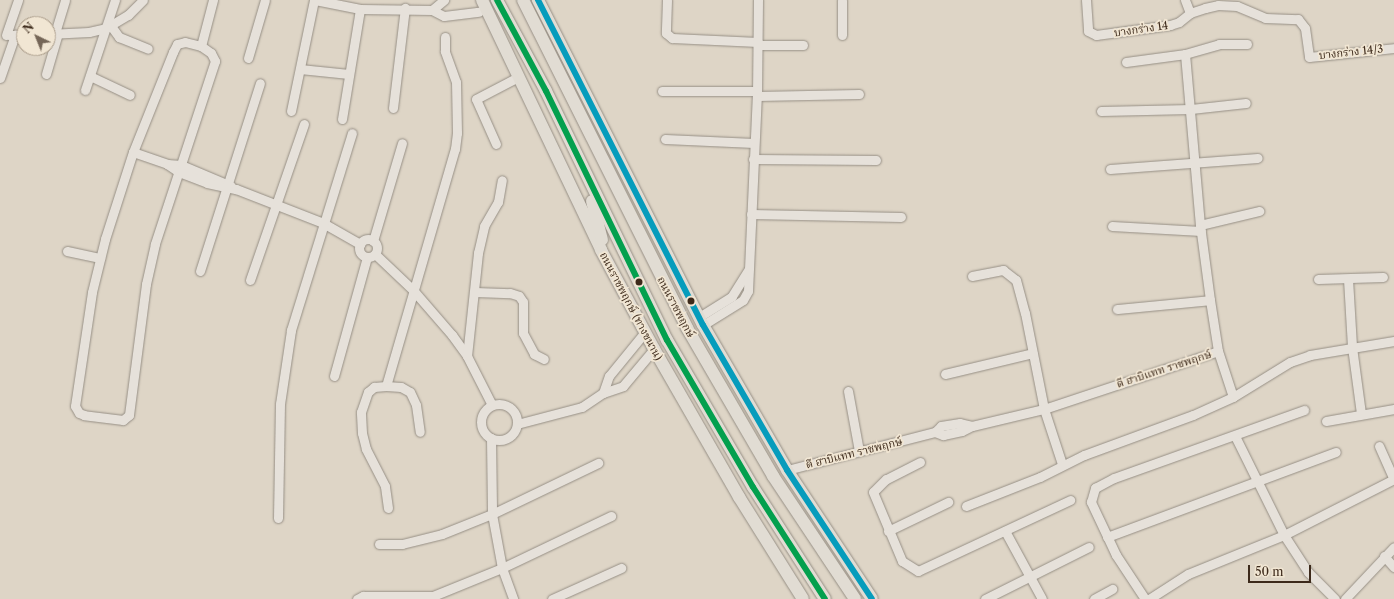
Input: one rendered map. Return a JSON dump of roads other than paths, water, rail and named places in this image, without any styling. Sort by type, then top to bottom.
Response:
[{"type":"main road","points":[[473,0],[479,12],[503,47]]},
{"type":"main road","name":"ถนนราชพฤกษ์ (ทางขนาน)","points":[[482,0],[503,47],[610,268],[654,349],[739,497],[803,599]]},
{"type":"main road","name":"ถนนราชพฤกษ์","points":[[497,0],[546,91],[582,168],[667,340],[753,487],[824,599]]},
{"type":"main road","name":"ถนนราชพฤกษ์","points":[[523,0],[601,159],[687,328],[773,476],[855,599]]},
{"type":"main road","points":[[538,0],[570,59],[659,241],[701,321],[787,470],[872,599]]},
{"type":"main road","points":[[547,0],[570,59]]},
{"type":"main road","points":[[601,159],[659,241]]},
{"type":"main road","points":[[582,168],[610,268]]},
{"type":"street","points":[[0,78],[18,0]]},
{"type":"street","points":[[56,28],[65,0]]},
{"type":"street","points":[[85,90],[109,27],[115,0]]},
{"type":"street","points":[[56,34],[89,32],[109,27],[143,0]]},
{"type":"street","points":[[201,46],[213,0]]},
{"type":"street","points":[[248,58],[265,0]]},
{"type":"street","points":[[291,111],[314,0],[360,8],[405,8],[432,10],[444,16],[479,12]]},
{"type":"street","points":[[432,10],[444,0]]},
{"type":"street","points":[[667,0],[666,33],[672,38],[803,46]]},
{"type":"street","points":[[701,321],[732,296],[748,269],[757,93],[758,0]]},
{"type":"street","points":[[842,0],[842,35]]},
{"type":"street","name":"บางกร่าง 14","points":[[1086,0],[1088,31],[1096,35],[1174,24],[1190,13],[1218,5],[1237,6],[1265,18],[1298,19],[1305,28],[1308,57]]},
{"type":"street","points":[[1185,0],[1190,13]]},
{"type":"street","points":[[342,119],[360,8]]},
{"type":"street","points":[[393,108],[405,8]]},
{"type":"street","points":[[109,27],[120,37],[148,49]]},
{"type":"street","points":[[386,386],[456,138],[456,82],[445,51],[445,37]]},
{"type":"street","points":[[185,42],[201,46],[211,53],[215,61],[155,244],[146,284],[129,415],[123,420],[84,415],[79,413],[75,406],[100,258],[133,152],[175,47],[185,42]]},
{"type":"street","points":[[1126,62],[1185,54],[1207,46],[1247,44]]},
{"type":"street","name":"บางกร่าง 14/3","points":[[1308,57],[1394,48]]},
{"type":"street","points":[[1185,54],[1191,109],[1200,228],[1218,351]]},
{"type":"street","points":[[46,74],[50,56]]},
{"type":"street","points":[[300,69],[349,74]]},
{"type":"street","points":[[90,76],[130,95]]},
{"type":"street","points":[[496,144],[476,99],[518,77]]},
{"type":"street","points":[[200,271],[260,83]]},
{"type":"street","points":[[662,91],[859,94]]},
{"type":"street","points":[[1101,111],[1191,109],[1246,103]]},
{"type":"street","points":[[250,280],[275,203],[304,124]]},
{"type":"street","points":[[278,518],[278,453],[284,367],[290,330],[352,133]]},
{"type":"street","points":[[665,139],[754,143]]},
{"type":"street","points":[[373,241],[402,143]]},
{"type":"street","points":[[133,152],[180,168],[323,222],[360,244]]},
{"type":"street","points":[[1110,169],[1258,158]]},
{"type":"street","points":[[753,159],[876,160]]},
{"type":"street","points":[[467,356],[481,240],[484,226],[498,202],[502,180]]},
{"type":"street","points":[[1112,226],[1200,228],[1259,211]]},
{"type":"street","points":[[751,214],[901,217]]},
{"type":"street","points":[[334,376],[371,255],[377,246],[373,241],[366,240],[360,244]]},
{"type":"street","points":[[360,244],[360,253],[371,255],[413,290],[467,356],[492,405]]},
{"type":"street","points":[[67,251],[100,258]]},
{"type":"street","points":[[972,276],[1003,270],[1016,280],[1033,352],[1044,409],[1062,464]]},
{"type":"street","points":[[1318,279],[1348,279],[1383,276]]},
{"type":"street","points":[[1348,279],[1352,347],[1361,414]]},
{"type":"street","points":[[474,292],[510,293],[519,296],[523,302],[523,333],[534,354],[544,359]]},
{"type":"street","points":[[1117,309],[1210,300]]},
{"type":"street","points":[[603,393],[609,376],[645,332]]},
{"type":"street","points":[[966,506],[1040,477],[1062,464],[1232,397],[1290,362],[1310,355],[1394,341]]},
{"type":"street","points":[[517,424],[582,407],[603,393],[623,386],[654,349]]},
{"type":"street","name":"ดี ฮาบิแทท ราชพฤกษ์","points":[[787,470],[935,432],[943,435],[962,432],[972,426],[1044,409],[1218,351],[1232,397]]},
{"type":"street","points":[[945,374],[1033,352]]},
{"type":"street","points":[[388,508],[380,474],[366,449],[361,412],[368,392],[374,387],[401,387],[415,399],[420,432]]},
{"type":"street","points":[[848,391],[860,451]]},
{"type":"street","points":[[492,405],[509,407],[516,414],[517,424],[511,435],[504,439],[491,438],[485,433],[481,421],[483,414],[492,405]]},
{"type":"street","points":[[1326,421],[1394,409]]},
{"type":"street","points":[[1145,599],[1116,555],[1091,502],[1095,488],[1114,478],[1235,436],[1304,410]]},
{"type":"street","points":[[1235,436],[1256,484],[1284,535],[1308,572],[1335,599]]},
{"type":"street","points":[[491,438],[493,463],[492,514],[502,568],[513,599]]},
{"type":"street","points":[[1148,599],[1188,574],[1284,535],[1394,479],[1379,446]]},
{"type":"street","points":[[1107,537],[1256,484],[1336,452]]},
{"type":"street","points":[[920,462],[886,479],[873,492],[888,531],[902,561],[918,571],[1070,500]]},
{"type":"street","points":[[379,544],[402,544],[422,540],[492,514],[598,463]]},
{"type":"street","points":[[888,531],[948,502]]},
{"type":"street","points":[[357,599],[363,596],[433,596],[502,568],[611,516]]},
{"type":"street","points":[[1006,531],[1042,599]]},
{"type":"street","points":[[985,599],[1030,578],[1089,546]]},
{"type":"street","points":[[1345,599],[1394,547]]},
{"type":"street","points":[[1384,556],[1394,567]]},
{"type":"street","points":[[552,599],[621,568]]},
{"type":"street","points":[[1094,599],[1112,589]]}]
